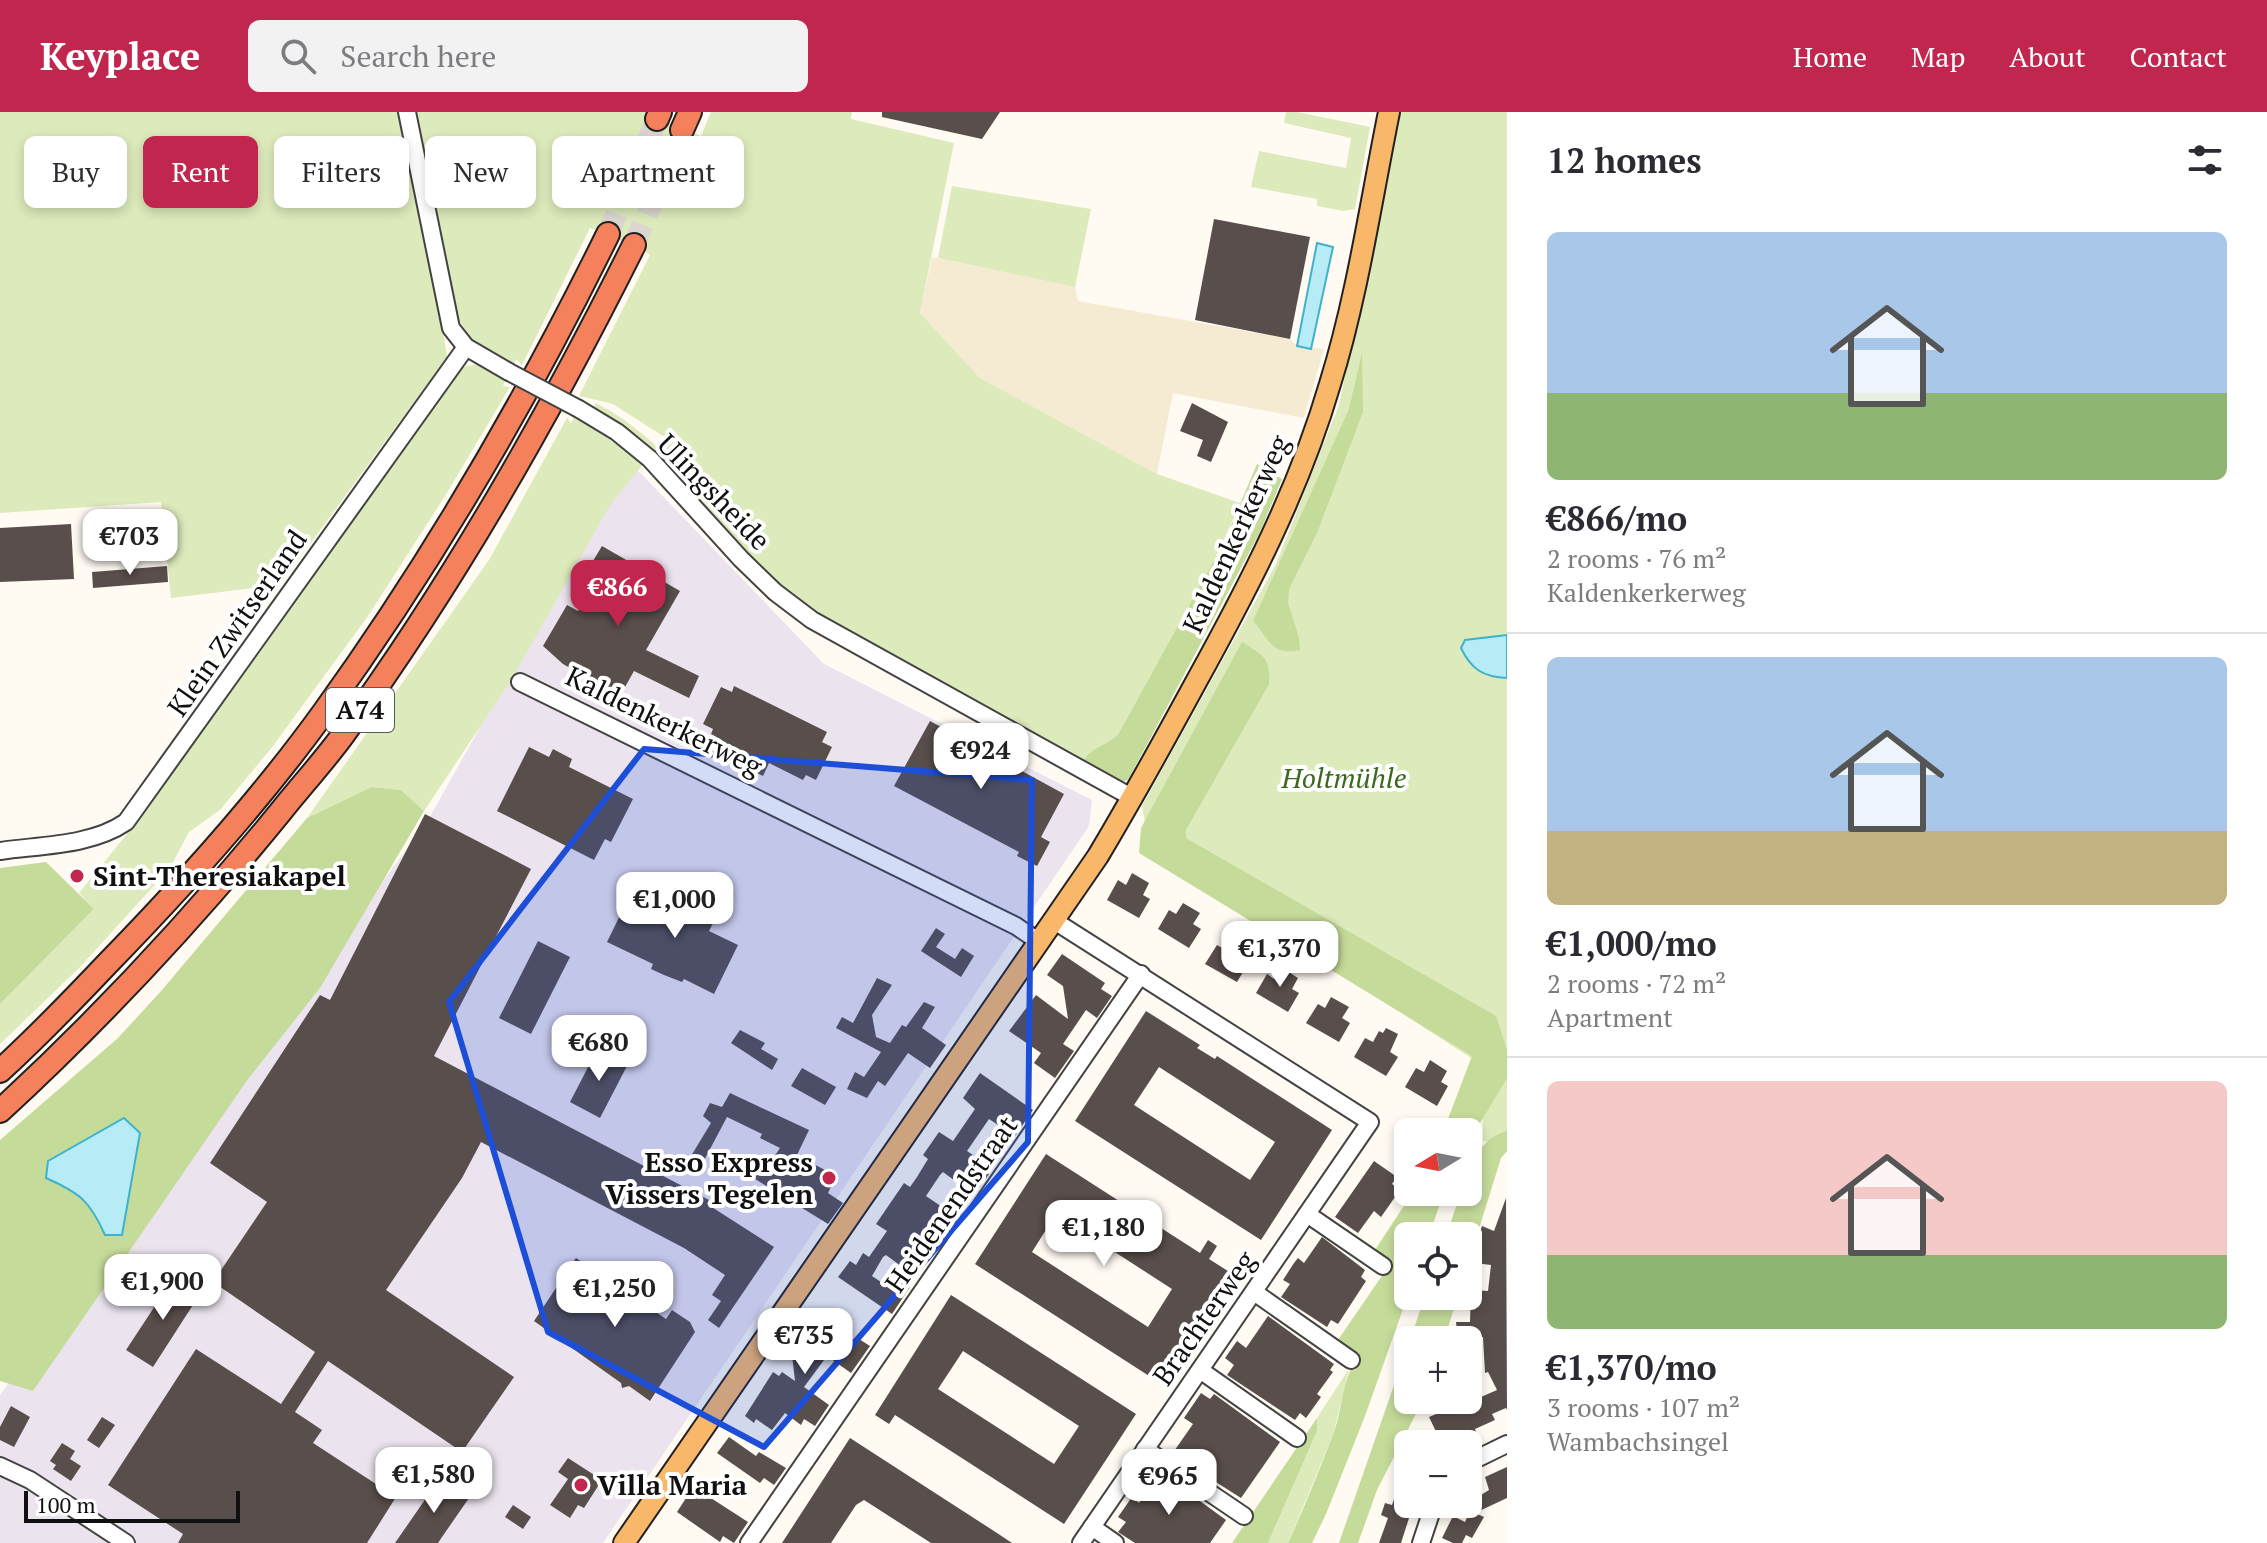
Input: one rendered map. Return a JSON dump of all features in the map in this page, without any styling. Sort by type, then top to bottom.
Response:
[{"type":"highway","name":"A74","points":[[0,1071],[159,911],[323,714],[428,561],[502,438],[555,342],[608,234]]},
{"type":"highway","name":"A74","points":[[0,1111],[167,944],[230,874],[342,736],[454,572],[526,454],[634,245]]},
{"type":"main road","name":"Kaldenkerkerweg","points":[[624,1543],[1098,856],[1133,798],[1248,586],[1298,477],[1331,383],[1389,112]]},
{"type":"street","points":[[407,112],[451,328],[466,347]]},
{"type":"street","name":"Ulingsheide","points":[[466,347],[617,432],[650,459],[763,581],[812,620],[1133,798]]},
{"type":"street","name":"Klein Zwitserland","points":[[0,851],[90,839],[110,833],[126,822],[466,347]]},
{"type":"street","name":"Kaldenkerkerweg","points":[[520,682],[1016,926],[1038,941]]},
{"type":"street","points":[[1053,920],[1141,974]]},
{"type":"street","name":"Brachterweg","points":[[1081,1543],[1370,1122],[1141,974]]},
{"type":"street","name":"Heidenendstraat","points":[[749,1543],[1141,974]]},
{"type":"street","points":[[1307,1214],[1383,1266]]},
{"type":"street","points":[[1254,1292],[1351,1360]]},
{"type":"street","points":[[1200,1370],[1297,1438]]},
{"type":"street","points":[[1482,1456],[1507,1444]]},
{"type":"street","points":[[1145,1449],[1244,1516]]},
{"type":"street","points":[[0,1466],[30,1480],[126,1543]]},
{"type":"street","points":[[1421,1543],[1429,1518]]},
{"type":"street","points":[[1092,1527],[1115,1543]]},
{"type":"highlighted area","points":[[644,749],[1032,780],[1028,1142],[764,1447],[548,1332],[449,1002]]},
{"type":"shaded area","points":[[932,257],[1075,287],[1078,301],[1290,339],[1297,346],[1324,349],[1304,418],[1173,393],[1157,474],[980,378],[920,313]]},
{"type":"shaded area","points":[[629,461],[824,664],[1092,800],[1089,826],[603,1543],[0,1543],[0,1395],[427,822]]},
{"type":"green space","points":[[0,112],[399,112],[404,136],[274,136],[274,208],[409,208],[409,161],[447,357],[280,585],[171,598],[161,502],[0,513]]},
{"type":"green space","points":[[416,112],[644,112],[701,136],[711,112],[852,112],[851,119],[954,143],[920,313],[980,378],[1157,474],[1240,503],[1198,592],[1118,736],[1095,749],[1083,761],[816,614],[744,553],[658,455],[592,409],[596,403],[615,414],[666,455],[666,438],[613,404],[579,396],[650,255],[642,249],[590,228],[522,365],[516,359],[513,365],[471,338],[457,317],[435,208],[536,208],[536,136],[425,136],[425,157]]},
{"type":"green space","points":[[1286,112],[1370,127],[1355,209],[1343,211],[1317,206],[1317,199],[1251,187],[1259,151],[1346,168],[1351,138],[1284,123]]},
{"type":"green space","name":"Holtmühle","points":[[1400,112],[1507,112],[1507,1144],[1483,1141],[1482,1065],[1150,851],[1142,806],[1276,564],[1339,405]]},
{"type":"green space","points":[[952,186],[1091,209],[1075,287],[938,258]]},
{"type":"green space","points":[[1362,353],[1363,412],[1317,533],[1289,589],[1288,603],[1300,650],[1282,651],[1253,621],[1349,409]]},
{"type":"green space","points":[[478,364],[506,379],[503,386],[510,387],[368,616],[273,746],[220,810],[189,832],[170,868],[80,967],[0,1044],[0,1004],[94,909],[79,893],[136,823],[458,368]]},
{"type":"green space","points":[[575,416],[644,463],[610,505],[512,679],[424,811],[401,790],[373,787],[307,818],[489,560],[567,418],[571,423]]},
{"type":"green space","points":[[1257,464],[1282,479],[1260,532],[1128,780],[1121,782],[1083,761],[1092,751],[1118,735],[1224,542]]},
{"type":"green space","points":[[1242,642],[1264,658],[1269,668],[1269,684],[1186,830],[1186,838],[1496,1016],[1507,1050],[1507,1078],[1482,1120],[1448,1118],[1472,1056],[1139,853],[1141,828]]},
{"type":"green space","points":[[372,787],[401,790],[424,811],[320,988],[248,1079],[33,1391],[0,1381],[0,1140],[118,1038],[307,818]],"holes":[[[140,1132],[105,1235],[93,1208],[69,1188]]]},
{"type":"green space","points":[[46,862],[94,909],[0,1004],[0,868]]},
{"type":"green space","points":[[1507,1131],[1507,1151],[1501,1158],[1481,1222],[1451,1222],[1456,1206],[1482,1206],[1482,1147]]},
{"type":"green space","points":[[1404,1206],[1439,1206],[1434,1222],[1394,1222],[1394,1310],[1403,1310],[1397,1326],[1394,1326],[1394,1334],[1365,1416],[1312,1543],[1288,1543],[1333,1435],[1348,1376],[1357,1359],[1356,1354],[1338,1340],[1390,1264],[1373,1253]]},
{"type":"green space","points":[[1420,1310],[1454,1310],[1448,1326],[1415,1326]]},
{"type":"green space","points":[[1349,1369],[1333,1435],[1288,1543],[1268,1543],[1317,1431],[1317,1418]]},
{"type":"green space","points":[[1394,1385],[1394,1414],[1416,1414],[1408,1430],[1394,1430],[1394,1457],[1377,1490],[1358,1543],[1339,1543]]},
{"type":"green space","points":[[1317,1418],[1317,1431],[1268,1543],[1232,1543]]},
{"type":"water","points":[[1317,243],[1333,247],[1311,349],[1297,346]]},
{"type":"water","points":[[1507,635],[1507,678],[1491,676],[1479,670],[1461,648],[1465,640]]},
{"type":"water","points":[[124,1118],[140,1133],[122,1235],[105,1235],[83,1199],[46,1178],[48,1161]]},
{"type":"building","points":[[882,112],[1000,112],[982,139],[882,117]]},
{"type":"building","points":[[1214,219],[1310,237],[1290,339],[1195,320]]},
{"type":"building","points":[[1192,403],[1228,422],[1211,462],[1197,456],[1203,440],[1180,431]]},
{"type":"building","points":[[118,510],[118,521],[144,520],[145,533],[118,535],[118,547],[105,547],[100,511]]},
{"type":"building","points":[[71,524],[74,579],[0,582],[0,528]]},
{"type":"building","points":[[602,546],[680,591],[646,650],[699,676],[689,698],[634,671],[620,696],[563,664],[543,646],[567,605],[578,611],[589,592],[578,586]]},
{"type":"building","points":[[167,566],[168,582],[93,588],[92,572]]},
{"type":"building","points":[[734,686],[827,732],[822,742],[832,747],[816,780],[806,775],[803,780],[769,763],[763,776],[757,773],[755,777],[725,762],[729,754],[718,748],[722,740],[711,734],[713,729],[703,724],[721,687],[732,692]]},
{"type":"building","points":[[930,721],[1064,794],[1041,837],[1050,842],[1037,866],[1017,856],[1019,852],[894,786]]},
{"type":"building","points":[[529,747],[549,757],[553,749],[572,759],[569,767],[633,799],[611,842],[605,839],[594,860],[497,811]]},
{"type":"building","points":[[425,814],[531,869],[434,1056],[709,1200],[707,1204],[774,1247],[719,1328],[708,1320],[721,1301],[712,1295],[725,1275],[684,1248],[481,1142],[462,1178],[386,1290],[514,1377],[462,1452],[328,1361],[295,1412],[322,1430],[313,1443],[396,1497],[367,1543],[178,1543],[183,1534],[108,1485],[196,1349],[281,1404],[315,1352],[213,1282],[267,1202],[210,1163],[320,995],[330,1000]]},
{"type":"building","points":[[1132,873],[1149,883],[1143,895],[1150,899],[1139,918],[1107,900],[1118,880],[1126,885]]},
{"type":"building","points":[[631,893],[669,912],[678,893],[718,913],[709,931],[738,945],[714,994],[684,979],[682,982],[651,969],[653,964],[607,942]]},
{"type":"building","points":[[1183,903],[1200,913],[1193,924],[1201,929],[1189,948],[1158,929],[1169,910],[1176,914]]},
{"type":"building","points":[[936,928],[945,934],[936,947],[955,959],[962,948],[974,956],[961,977],[921,951]]},
{"type":"building","points":[[1231,938],[1255,952],[1237,982],[1205,964],[1217,945],[1224,949]]},
{"type":"building","points":[[538,941],[570,957],[531,1034],[499,1018]]},
{"type":"building","points":[[1062,954],[1105,983],[1101,989],[1112,996],[1097,1018],[1086,1010],[1063,1044],[1074,1051],[1055,1078],[1034,1063],[1041,1053],[1009,1031],[1036,995],[1068,1019],[1063,986],[1047,975]]},
{"type":"building","points":[[1281,967],[1298,978],[1292,989],[1299,993],[1288,1012],[1256,993],[1267,974],[1274,979]]},
{"type":"building","points":[[877,978],[892,985],[872,1015],[876,1037],[890,1043],[924,1002],[935,1007],[922,1028],[946,1045],[930,1068],[908,1053],[885,1086],[878,1081],[867,1098],[847,1089],[855,1072],[864,1077],[881,1052],[836,1028],[842,1017],[853,1023]]},
{"type":"building","points":[[1331,997],[1349,1007],[1342,1018],[1350,1023],[1339,1042],[1306,1023],[1318,1004],[1325,1008]]},
{"type":"building","points":[[1146,1011],[1200,1045],[1197,1048],[1215,1059],[1217,1056],[1332,1130],[1261,1240],[1075,1121]],"holes":[[[1159,1067],[1275,1142],[1250,1180],[1134,1105]]]},
{"type":"building","points":[[1386,1028],[1398,1034],[1390,1052],[1398,1057],[1386,1076],[1354,1057],[1365,1038],[1373,1042],[1379,1031],[1383,1033]]},
{"type":"building","points":[[740,1030],[765,1043],[761,1049],[778,1059],[772,1070],[731,1043]]},
{"type":"building","points":[[598,1048],[628,1064],[600,1118],[570,1102]]},
{"type":"building","points":[[1430,1060],[1447,1071],[1441,1082],[1448,1086],[1437,1106],[1405,1087],[1416,1068],[1424,1072]]},
{"type":"building","points":[[802,1068],[836,1087],[825,1105],[791,1086]]},
{"type":"building","points":[[980,1073],[1033,1110],[1015,1136],[989,1119],[967,1151],[982,1161],[979,1166],[989,1174],[974,1195],[943,1172],[940,1175],[926,1196],[948,1211],[937,1227],[947,1234],[929,1261],[917,1252],[905,1269],[886,1255],[883,1257],[872,1276],[893,1290],[900,1280],[910,1287],[892,1314],[838,1277],[850,1261],[856,1265],[863,1253],[869,1257],[887,1231],[876,1224],[904,1183],[910,1187],[917,1177],[928,1159],[923,1155],[939,1132],[953,1141],[975,1109],[963,1098]]},
{"type":"building","points":[[730,1093],[809,1130],[797,1155],[836,1176],[828,1193],[843,1203],[828,1224],[752,1177],[758,1168],[764,1172],[780,1148],[760,1138],[762,1134],[727,1117],[700,1168],[688,1161],[711,1123],[703,1116],[710,1103],[722,1107]]},
{"type":"building","points":[[1046,1154],[1200,1253],[1208,1240],[1217,1246],[1209,1259],[1231,1273],[1160,1383],[975,1264]],"holes":[[[1056,1214],[1172,1289],[1148,1327],[1032,1252]]]},
{"type":"building","points":[[1374,1161],[1394,1175],[1394,1199],[1381,1217],[1374,1211],[1358,1233],[1335,1217]]},
{"type":"building","points":[[1506,1198],[1507,1410],[1492,1414],[1495,1420],[1475,1430],[1435,1430],[1429,1417],[1436,1414],[1482,1414],[1482,1397],[1497,1390],[1488,1372],[1485,1373],[1482,1326],[1456,1326],[1456,1322],[1470,1322],[1470,1310],[1482,1310],[1482,1291],[1488,1291],[1491,1265],[1482,1264],[1482,1226],[1494,1231]]},
{"type":"building","points":[[1322,1237],[1365,1270],[1361,1277],[1366,1281],[1338,1324],[1331,1320],[1327,1327],[1281,1297],[1290,1284],[1283,1280],[1294,1263],[1298,1258],[1304,1263]]},
{"type":"building","points":[[576,1258],[666,1319],[672,1310],[690,1322],[695,1332],[650,1401],[629,1386],[622,1388],[621,1383],[534,1321]]},
{"type":"building","points":[[174,1277],[200,1294],[153,1367],[126,1350]]},
{"type":"building","points":[[951,1295],[1136,1414],[1064,1524],[895,1415],[889,1424],[875,1415]],"holes":[[[963,1351],[1079,1426],[1054,1464],[938,1389]]]},
{"type":"building","points":[[815,1310],[830,1320],[823,1329],[842,1342],[847,1335],[870,1346],[851,1373],[827,1356],[804,1387],[829,1405],[815,1426],[804,1419],[801,1425],[785,1413],[772,1430],[756,1419],[754,1423],[745,1416],[773,1372],[779,1376],[782,1372],[795,1381],[792,1355],[803,1339],[797,1335]]},
{"type":"building","points":[[1268,1316],[1334,1364],[1330,1370],[1333,1372],[1317,1394],[1321,1397],[1306,1418],[1300,1413],[1295,1420],[1227,1375],[1234,1365],[1225,1358],[1237,1341],[1246,1348]]},
{"type":"building","points":[[1201,1393],[1210,1399],[1214,1394],[1280,1442],[1241,1498],[1172,1454],[1193,1424],[1184,1418]]},
{"type":"building","points":[[11,1406],[30,1417],[14,1447],[0,1440],[0,1427]]},
{"type":"building","points":[[102,1417],[115,1425],[99,1448],[87,1440]]},
{"type":"building","points":[[729,1437],[756,1456],[759,1452],[786,1468],[774,1485],[764,1478],[760,1483],[717,1453]]},
{"type":"building","points":[[850,1438],[1012,1543],[931,1543],[864,1500],[856,1505],[831,1543],[782,1543]]},
{"type":"building","points":[[62,1443],[75,1451],[70,1459],[81,1466],[71,1481],[53,1469],[56,1465],[50,1461]]},
{"type":"building","name":"Villa Maria","points":[[568,1458],[602,1480],[584,1508],[578,1505],[570,1518],[550,1505],[568,1479],[558,1472]]},
{"type":"building","points":[[1507,1467],[1507,1498],[1482,1510],[1482,1494],[1489,1490],[1485,1477]]},
{"type":"building","points":[[1160,1472],[1226,1520],[1210,1543],[1135,1543],[1118,1532],[1126,1522],[1118,1517],[1132,1497],[1139,1503]]},
{"type":"building","points":[[440,1478],[469,1498],[438,1543],[395,1543]]},
{"type":"building","points":[[700,1491],[748,1522],[734,1543],[723,1536],[720,1542],[677,1512],[688,1495],[694,1499]]},
{"type":"building","points":[[1394,1499],[1394,1518],[1409,1518],[1401,1543],[1379,1543],[1388,1518],[1381,1515],[1385,1503],[1392,1505]]},
{"type":"building","points":[[513,1505],[531,1517],[523,1529],[505,1517]]},
{"type":"building","points":[[1484,1517],[1472,1538],[1466,1535],[1462,1543],[1442,1538],[1452,1518],[1465,1522],[1467,1518]]},
{"type":"tunnel","points":[[608,234],[657,119]]},
{"type":"tunnel","points":[[634,245],[682,130]]},
{"type":"place","name":"Sint-Theresiakapel","points":[[77,876]]},
{"type":"place","name":"Esso Express Vissers Tegelen","points":[[829,1178]]},
{"type":"place","name":"Villa Maria","points":[[581,1485]]}]
